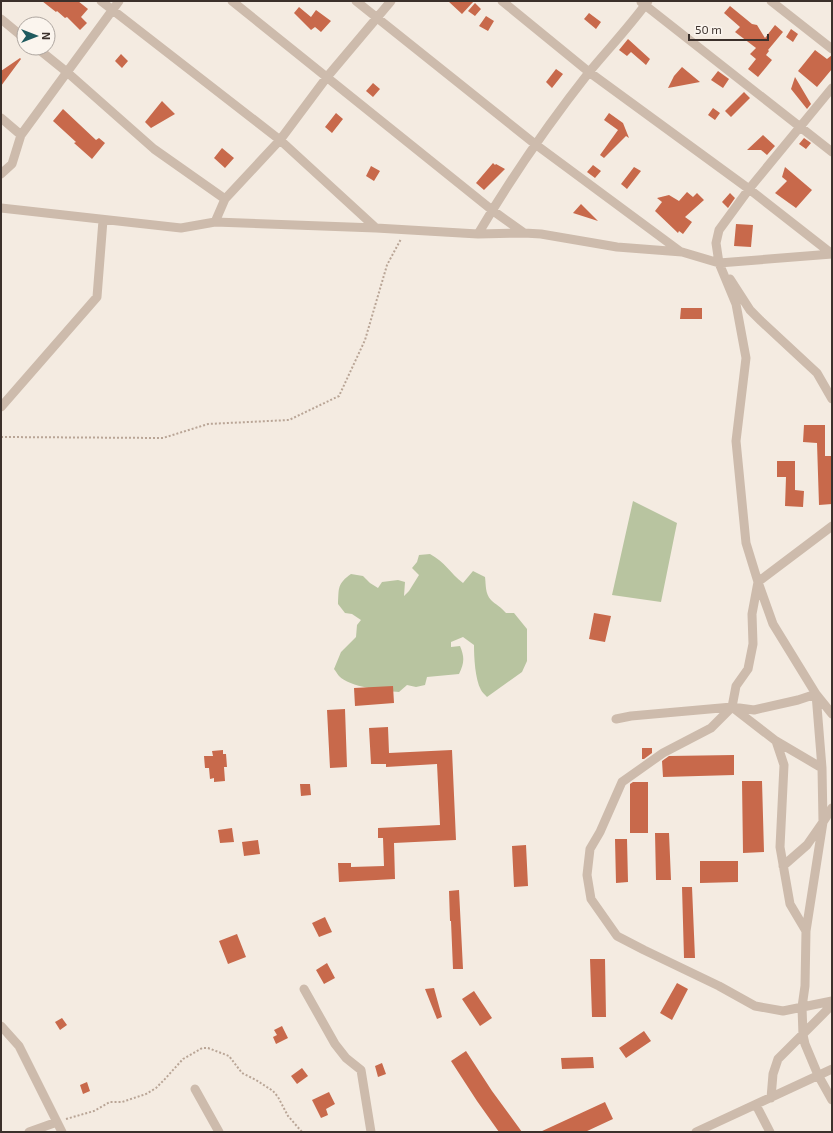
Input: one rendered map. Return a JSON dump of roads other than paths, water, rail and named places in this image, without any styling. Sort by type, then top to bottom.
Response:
[{"type":"street","points":[[101,1],[280,140],[376,228]]},
{"type":"street","points":[[1,174],[12,164],[21,135],[68,73],[119,1]]},
{"type":"street","points":[[232,1],[492,210],[524,233]]},
{"type":"street","points":[[356,1],[535,144],[682,252]]},
{"type":"street","points":[[215,222],[225,199],[280,140],[327,77],[391,1]]},
{"type":"street","points":[[502,1],[589,72],[749,189],[832,254]]},
{"type":"street","points":[[771,1],[832,49]]},
{"type":"street","points":[[478,234],[535,144],[644,2],[832,152]]},
{"type":"street","points":[[1,19],[16,31]]},
{"type":"street","points":[[47,56],[154,149],[225,199]]},
{"type":"street","points":[[832,88],[749,189],[719,230],[716,244],[719,263],[736,304],[746,358],[736,441],[746,543],[773,624],[816,694],[832,714]]},
{"type":"street","points":[[1,118],[21,135]]},
{"type":"street","points":[[1,208],[181,228],[215,222],[376,228],[478,234],[541,234],[617,247],[682,252],[719,263],[832,254]]},
{"type":"street","points":[[1,407],[97,297],[103,220]]},
{"type":"street","points":[[719,263],[750,310],[761,322],[817,373],[832,399]]},
{"type":"street","points":[[832,526],[758,582],[752,614],[753,644],[748,669],[736,686],[732,707],[711,728],[663,753],[622,782],[603,825],[590,849],[587,876],[591,899],[617,936],[644,950],[719,986],[755,1006],[783,1011],[832,1001]]},
{"type":"street","points":[[616,719],[631,716],[732,707],[754,710],[798,700],[816,694]]},
{"type":"street","points":[[816,694],[822,768],[824,822],[806,931],[805,986],[802,1007],[803,1035],[805,1044],[818,1075],[832,1100]]},
{"type":"street","points":[[732,707],[776,741],[822,768]]},
{"type":"street","points":[[776,741],[784,765],[780,847],[790,904],[806,931]]},
{"type":"street","points":[[783,866],[807,845],[824,822],[832,808]]},
{"type":"street","points":[[304,989],[335,1044],[346,1058],[362,1070],[371,1132]]},
{"type":"street","points":[[771,1098],[774,1074],[778,1059],[832,1005]]},
{"type":"street","points":[[1,1026],[19,1046],[62,1132]]},
{"type":"street","points":[[696,1132],[706,1130],[832,1069]]},
{"type":"street","points":[[195,1089],[219,1132]]},
{"type":"street","points":[[756,1105],[770,1132]]},
{"type":"street","points":[[30,1132],[57,1122]]}]
